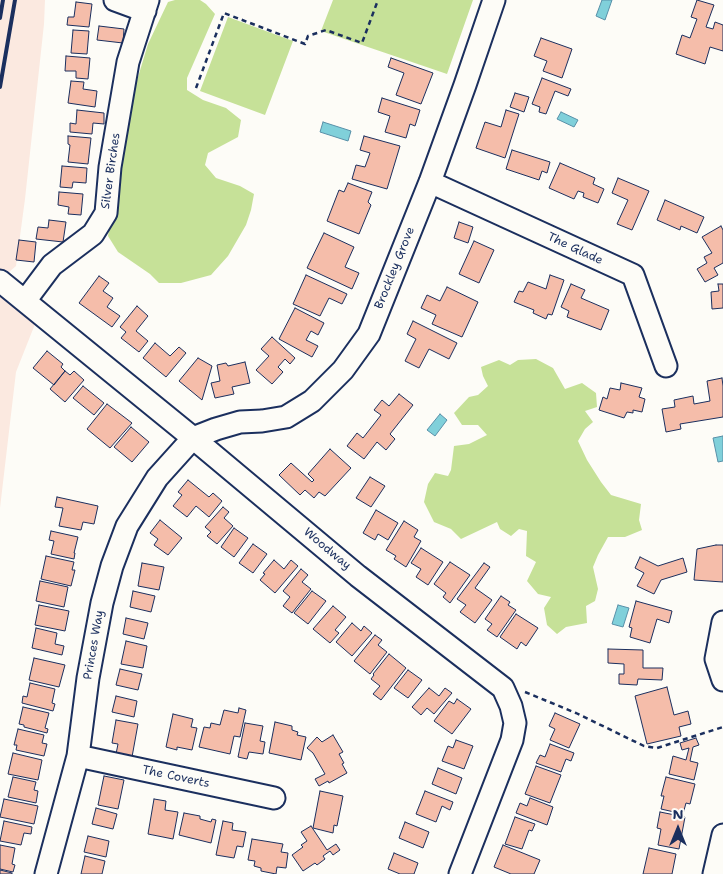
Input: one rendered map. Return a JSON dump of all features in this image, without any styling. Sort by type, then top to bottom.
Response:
[{"type":"street","name":"Silver Birches","points":[[25,301],[52,265],[93,234],[106,213],[110,167],[128,62],[146,5],[115,0]]},
{"type":"street","name":"Brockley Grove","points":[[193,438],[240,422],[286,417],[312,400],[342,370],[369,334],[430,182],[494,0]]},
{"type":"street","name":"The Glade","points":[[430,182],[633,275],[666,366]]},
{"type":"street","name":"Woodway","points":[[0,281],[193,438],[358,576],[504,688]]},
{"type":"street","name":"Princes Way","points":[[46,874],[78,756],[88,678],[102,603],[115,558],[127,526],[157,478],[193,438]]},
{"type":"street","points":[[723,622],[716,659],[723,680]]},
{"type":"street","points":[[460,874],[512,740],[515,723],[504,688]]},
{"type":"street","name":"The Coverts","points":[[78,756],[274,798]]},
{"type":"street","points":[[714,874],[723,835]]},
{"type":"path","points":[[196,88],[224,14],[306,44],[308,36],[326,30],[362,43],[378,0]]},
{"type":"path","points":[[504,688],[517,688],[576,713],[644,746],[657,748],[723,727]]},
{"type":"shaded area","points":[[0,0],[45,0],[25,199],[16,266],[9,272],[0,271]]},
{"type":"shaded area","points":[[0,289],[37,319],[16,372],[0,508]]},
{"type":"green space","points":[[175,0],[200,0],[215,14],[187,78],[187,90],[203,100],[226,108],[241,120],[238,137],[208,153],[205,165],[216,178],[240,186],[254,194],[246,225],[228,256],[211,275],[181,283],[159,283],[150,274],[118,252],[108,236],[124,136],[135,87],[148,44],[168,2]]},
{"type":"green space","points":[[333,0],[473,0],[447,74],[321,31]]},
{"type":"green space","points":[[228,17],[293,41],[265,115],[200,91]]},
{"type":"green space","points":[[536,359],[553,368],[565,389],[582,383],[596,393],[597,407],[585,411],[593,422],[585,429],[578,441],[587,460],[611,495],[641,504],[639,520],[642,530],[625,537],[608,537],[598,555],[593,567],[598,589],[595,601],[586,606],[587,623],[566,627],[557,634],[547,625],[544,608],[551,597],[538,594],[527,581],[536,562],[526,556],[527,531],[519,529],[511,536],[500,529],[497,522],[461,539],[451,529],[434,522],[424,502],[428,484],[435,473],[448,476],[451,470],[454,446],[469,444],[487,435],[478,425],[462,425],[454,413],[469,397],[478,395],[488,386],[481,367],[499,360],[510,365],[518,360]]},
{"type":"water","points":[[602,0],[612,0],[605,20],[596,16]]},
{"type":"water","points":[[561,112],[578,120],[574,127],[557,119]]},
{"type":"water","points":[[323,122],[351,131],[348,141],[320,132]]},
{"type":"water","points":[[440,414],[447,420],[435,436],[427,430]]},
{"type":"water","points":[[723,436],[723,461],[718,462],[713,438]]},
{"type":"water","points":[[618,605],[629,608],[623,627],[612,624]]},
{"type":"building","points":[[697,0],[714,5],[706,27],[713,29],[715,22],[723,25],[723,51],[710,47],[705,64],[676,54],[682,35],[690,38],[697,19],[691,17]]},
{"type":"building","points":[[76,2],[92,4],[89,27],[67,25],[68,17],[74,17]]},
{"type":"building","points":[[99,26],[124,29],[123,43],[97,40]]},
{"type":"building","points":[[73,30],[89,31],[87,54],[71,53]]},
{"type":"building","points":[[541,38],[572,49],[562,78],[543,71],[547,61],[534,56]]},
{"type":"building","points":[[66,56],[90,58],[88,79],[76,78],[76,71],[65,71]]},
{"type":"building","points":[[391,58],[433,73],[421,104],[396,95],[404,73],[388,67]]},
{"type":"building","points":[[542,78],[571,89],[568,96],[555,91],[546,114],[539,112],[540,107],[532,104]]},
{"type":"building","points":[[71,81],[84,82],[83,89],[97,91],[95,107],[68,103]]},
{"type":"building","points":[[515,93],[529,97],[524,112],[510,107]]},
{"type":"building","points":[[382,98],[420,110],[415,126],[410,124],[406,138],[385,132],[390,116],[378,112]]},
{"type":"building","points":[[77,110],[104,113],[104,124],[93,123],[92,134],[70,132],[70,123],[76,124]]},
{"type":"building","points":[[506,110],[519,114],[505,158],[476,148],[485,122],[501,127]]},
{"type":"building","points":[[68,136],[91,138],[88,164],[68,162],[70,145],[68,144]]},
{"type":"building","points":[[364,136],[400,146],[387,189],[352,179],[356,165],[365,167],[370,153],[360,150]]},
{"type":"building","points":[[512,150],[550,162],[547,173],[542,171],[539,180],[506,169]]},
{"type":"building","points":[[560,163],[595,178],[593,184],[604,189],[598,203],[583,197],[584,193],[578,191],[574,199],[549,188]]},
{"type":"building","points":[[62,166],[87,168],[86,183],[73,182],[72,188],[60,187]]},
{"type":"building","points":[[618,178],[649,191],[632,230],[617,224],[628,200],[612,193]]},
{"type":"building","points":[[348,183],[372,192],[368,202],[371,205],[359,234],[327,221],[339,190],[344,192]]},
{"type":"building","points":[[59,192],[83,194],[81,215],[68,214],[69,207],[58,205]]},
{"type":"building","points":[[665,200],[704,217],[697,233],[681,226],[680,230],[657,220]]},
{"type":"building","points":[[49,220],[66,222],[63,242],[36,239],[38,227],[48,228]]},
{"type":"building","points":[[459,222],[473,227],[468,243],[454,238]]},
{"type":"building","points":[[721,226],[723,230],[723,263],[714,268],[718,275],[705,282],[697,269],[707,263],[704,257],[712,253],[702,237]]},
{"type":"building","points":[[324,233],[354,247],[345,267],[359,273],[352,289],[307,268]]},
{"type":"building","points":[[19,240],[36,242],[34,262],[16,260]]},
{"type":"building","points":[[474,241],[494,250],[479,283],[459,274]]},
{"type":"building","points":[[306,275],[347,294],[342,304],[329,298],[320,316],[293,304]]},
{"type":"building","points":[[550,275],[564,280],[552,315],[548,314],[546,319],[533,313],[534,310],[514,302],[519,291],[523,292],[528,282],[546,289]]},
{"type":"building","points":[[99,276],[109,283],[103,291],[113,298],[107,307],[120,316],[112,327],[79,303]]},
{"type":"building","points":[[571,284],[585,290],[581,298],[609,310],[601,330],[567,317],[569,311],[561,307]]},
{"type":"building","points":[[718,284],[723,284],[723,308],[712,309],[711,292],[719,291]]},
{"type":"building","points":[[447,287],[478,302],[462,337],[432,324],[436,315],[421,308],[427,295],[440,301]]},
{"type":"building","points":[[137,306],[148,316],[136,331],[148,341],[139,352],[121,338],[126,332],[120,327]]},
{"type":"building","points":[[295,308],[324,323],[318,335],[311,331],[306,340],[318,346],[312,357],[279,339]]},
{"type":"building","points":[[413,321],[457,343],[449,359],[429,349],[419,368],[405,361],[416,339],[407,334]]},
{"type":"building","points":[[272,337],[295,358],[290,364],[285,359],[278,367],[283,372],[272,384],[256,370],[269,356],[261,349]]},
{"type":"building","points":[[155,343],[170,356],[179,347],[186,353],[166,377],[143,358]]},
{"type":"building","points":[[47,351],[63,364],[61,367],[65,371],[54,385],[33,368]]},
{"type":"building","points":[[198,358],[212,366],[202,400],[179,381]]},
{"type":"building","points":[[245,362],[250,383],[232,387],[234,394],[215,398],[211,383],[220,381],[217,365],[226,363],[228,366]]},
{"type":"building","points":[[65,371],[70,375],[74,371],[84,380],[65,402],[50,389]]},
{"type":"building","points":[[722,378],[723,417],[680,424],[681,429],[666,432],[662,409],[675,407],[674,400],[693,396],[694,404],[710,401],[707,381]]},
{"type":"building","points":[[621,383],[642,388],[639,397],[645,399],[642,412],[633,410],[633,413],[627,412],[624,418],[599,410],[603,397],[607,399],[610,388],[620,390]]},
{"type":"building","points":[[83,386],[104,403],[94,415],[73,398]]},
{"type":"building","points":[[399,394],[413,405],[390,434],[395,439],[386,450],[377,442],[364,459],[347,446],[357,433],[363,438],[381,415],[374,410],[382,400],[389,406]]},
{"type":"building","points":[[107,404],[132,423],[110,448],[87,429]]},
{"type":"building","points":[[131,427],[149,442],[132,462],[114,447]]},
{"type":"building","points":[[330,449],[351,468],[325,496],[319,492],[314,498],[305,490],[300,495],[279,475],[291,463],[312,482],[314,480],[308,474]]},
{"type":"building","points":[[370,477],[385,486],[371,507],[356,498]]},
{"type":"building","points":[[188,480],[209,497],[213,493],[222,501],[209,517],[196,506],[187,517],[173,506],[182,495],[178,492]]},
{"type":"building","points":[[57,497],[98,506],[94,524],[83,522],[81,530],[59,526],[63,508],[55,507]]},
{"type":"building","points":[[223,507],[229,512],[224,518],[233,526],[217,544],[207,536],[211,532],[205,527]]},
{"type":"building","points":[[376,510],[398,523],[388,540],[378,534],[375,540],[363,533]]},
{"type":"building","points":[[160,520],[182,538],[168,555],[154,545],[158,539],[150,533]]},
{"type":"building","points":[[404,521],[418,530],[414,537],[421,541],[406,567],[394,559],[396,556],[386,550]]},
{"type":"building","points":[[234,528],[248,538],[234,557],[221,547]]},
{"type":"building","points":[[51,531],[78,537],[74,559],[51,554],[54,541],[49,540]]},
{"type":"building","points":[[253,544],[267,554],[253,573],[239,563]]},
{"type":"building","points":[[723,545],[723,582],[694,580],[697,549]]},
{"type":"building","points":[[421,548],[443,562],[428,585],[416,577],[421,569],[411,563]]},
{"type":"building","points":[[46,556],[74,562],[72,570],[75,570],[71,586],[41,579]]},
{"type":"building","points":[[640,557],[658,566],[683,558],[687,572],[661,580],[654,594],[637,586],[644,573],[635,568]]},
{"type":"building","points":[[274,560],[284,569],[291,560],[298,566],[275,593],[260,580],[265,574],[263,573]]},
{"type":"building","points":[[450,562],[470,575],[450,603],[443,597],[446,593],[434,584]]},
{"type":"building","points":[[142,563],[164,567],[159,590],[138,586]]},
{"type":"building","points":[[484,563],[490,567],[475,588],[492,600],[475,623],[460,612],[466,605],[457,599]]},
{"type":"building","points":[[301,569],[308,575],[302,582],[311,589],[292,613],[283,606],[290,597],[283,591]]},
{"type":"building","points":[[40,581],[68,587],[64,607],[36,601]]},
{"type":"building","points":[[133,591],[155,596],[151,612],[130,607]]},
{"type":"building","points":[[312,591],[326,601],[308,624],[294,613]]},
{"type":"building","points":[[501,596],[510,602],[508,605],[516,610],[497,637],[487,630],[492,624],[485,619]]},
{"type":"building","points":[[636,601],[672,611],[669,623],[657,619],[650,643],[630,637],[632,628],[629,627]]},
{"type":"building","points":[[39,605],[69,611],[65,631],[35,625]]},
{"type":"building","points":[[333,606],[346,617],[335,630],[339,633],[330,643],[313,629]]},
{"type":"building","points":[[516,614],[538,628],[526,646],[521,642],[517,649],[500,637]]},
{"type":"building","points":[[126,618],[148,623],[144,639],[123,634]]},
{"type":"building","points":[[352,623],[361,631],[364,626],[372,633],[352,656],[336,642]]},
{"type":"building","points":[[36,628],[57,633],[55,644],[64,646],[62,655],[32,648]]},
{"type":"building","points":[[375,635],[382,640],[378,645],[387,652],[370,674],[354,661]]},
{"type":"building","points":[[126,641],[147,646],[143,668],[121,664]]},
{"type":"building","points":[[608,649],[643,650],[643,668],[663,668],[662,680],[638,679],[637,685],[619,684],[619,674],[624,674],[624,664],[608,663]]},
{"type":"building","points":[[389,654],[406,668],[381,700],[373,694],[380,686],[371,679]]},
{"type":"building","points":[[34,658],[65,665],[59,687],[29,680]]},
{"type":"building","points":[[120,669],[142,674],[138,690],[116,685]]},
{"type":"building","points":[[408,670],[422,680],[408,698],[394,688]]},
{"type":"building","points":[[30,683],[55,689],[52,703],[55,704],[53,711],[22,703],[23,696],[27,697]]},
{"type":"building","points":[[667,687],[674,715],[688,711],[691,724],[679,727],[681,736],[647,744],[635,696]]},
{"type":"building","points":[[429,688],[439,696],[445,688],[452,693],[434,714],[427,708],[421,715],[412,707]]},
{"type":"building","points":[[116,696],[137,701],[134,717],[112,712]]},
{"type":"building","points":[[457,699],[471,709],[452,734],[434,721],[449,701],[454,704]]},
{"type":"building","points":[[23,707],[49,713],[45,728],[48,729],[47,733],[19,724]]},
{"type":"building","points":[[239,708],[246,710],[240,737],[234,736],[230,754],[199,747],[204,727],[210,728],[211,723],[220,725],[224,710],[238,713]]},
{"type":"building","points":[[555,713],[580,724],[569,748],[550,740],[555,729],[549,726]]},
{"type":"building","points":[[173,714],[193,719],[191,727],[197,728],[192,750],[177,747],[177,750],[166,747]]},
{"type":"building","points":[[116,720],[138,724],[132,757],[116,754],[118,744],[112,743]]},
{"type":"building","points":[[275,722],[292,726],[292,730],[298,732],[297,735],[306,737],[301,760],[269,753]]},
{"type":"building","points":[[245,723],[263,726],[260,741],[265,742],[263,754],[249,752],[247,759],[238,757]]},
{"type":"building","points":[[18,729],[44,735],[42,743],[47,744],[44,756],[16,750],[17,745],[14,745]]},
{"type":"building","points":[[333,735],[343,752],[339,754],[347,773],[319,786],[315,779],[325,774],[313,753],[307,748],[317,737],[322,742]]},
{"type":"building","points":[[696,738],[699,745],[693,747],[690,761],[698,763],[694,780],[669,774],[673,756],[686,760],[689,748],[682,750],[680,743]]},
{"type":"building","points":[[456,740],[473,746],[464,769],[442,761],[448,746],[453,748]]},
{"type":"building","points":[[550,744],[574,753],[571,761],[566,759],[561,772],[536,763],[540,755],[545,757]]},
{"type":"building","points":[[13,753],[42,760],[38,780],[8,774]]},
{"type":"building","points":[[536,766],[561,775],[550,803],[525,794]]},
{"type":"building","points":[[438,768],[462,778],[456,794],[432,784]]},
{"type":"building","points":[[104,776],[124,780],[118,809],[98,805]]},
{"type":"building","points":[[13,777],[36,782],[34,790],[38,791],[36,803],[8,797]]},
{"type":"building","points":[[666,777],[695,784],[690,804],[686,803],[683,814],[661,809],[664,796],[661,796]]},
{"type":"building","points":[[320,791],[343,796],[337,826],[334,825],[333,833],[313,828]]},
{"type":"building","points":[[425,791],[453,802],[450,810],[442,806],[436,822],[416,814]]},
{"type":"building","points":[[530,798],[553,807],[547,825],[516,813],[520,803],[527,806]]},
{"type":"building","points":[[4,799],[38,806],[34,824],[0,817]]},
{"type":"building","points":[[154,799],[166,801],[165,810],[178,812],[173,839],[148,834]]},
{"type":"building","points":[[96,808],[117,814],[113,829],[92,824]]},
{"type":"building","points":[[660,812],[685,817],[679,849],[658,845],[661,829],[657,828]]},
{"type":"building","points":[[184,813],[200,816],[200,819],[211,822],[212,819],[216,820],[211,843],[179,835]]},
{"type":"building","points":[[515,817],[535,824],[532,831],[529,830],[522,849],[505,844]]},
{"type":"building","points":[[4,821],[32,827],[31,834],[24,833],[21,845],[0,841]]},
{"type":"building","points":[[223,821],[233,823],[232,830],[246,832],[243,847],[237,846],[234,858],[216,855]]},
{"type":"building","points":[[405,822],[429,832],[423,848],[399,838]]},
{"type":"building","points":[[311,826],[327,850],[336,844],[340,850],[333,855],[330,851],[323,856],[325,859],[317,865],[315,863],[303,871],[292,855],[303,847],[301,845],[307,841],[301,832]]},
{"type":"building","points":[[88,836],[109,841],[106,857],[84,852]]},
{"type":"building","points":[[252,839],[283,844],[281,852],[288,853],[286,868],[277,867],[276,874],[261,871],[261,868],[254,866],[255,861],[248,860]]},
{"type":"building","points":[[0,845],[15,848],[12,864],[15,865],[13,872],[0,869]]},
{"type":"building","points":[[503,845],[540,860],[534,874],[511,874],[494,867]]},
{"type":"building","points":[[649,848],[676,854],[672,874],[643,874]]},
{"type":"building","points":[[394,853],[418,863],[414,874],[400,874],[388,869]]},
{"type":"building","points":[[85,856],[105,861],[102,874],[81,874]]},
{"type":"building","points":[[0,870],[12,873],[12,874],[0,874]]},
{"type":"railway","points":[[0,18],[3,0]]},
{"type":"railway","points":[[0,87],[15,0]]}]
